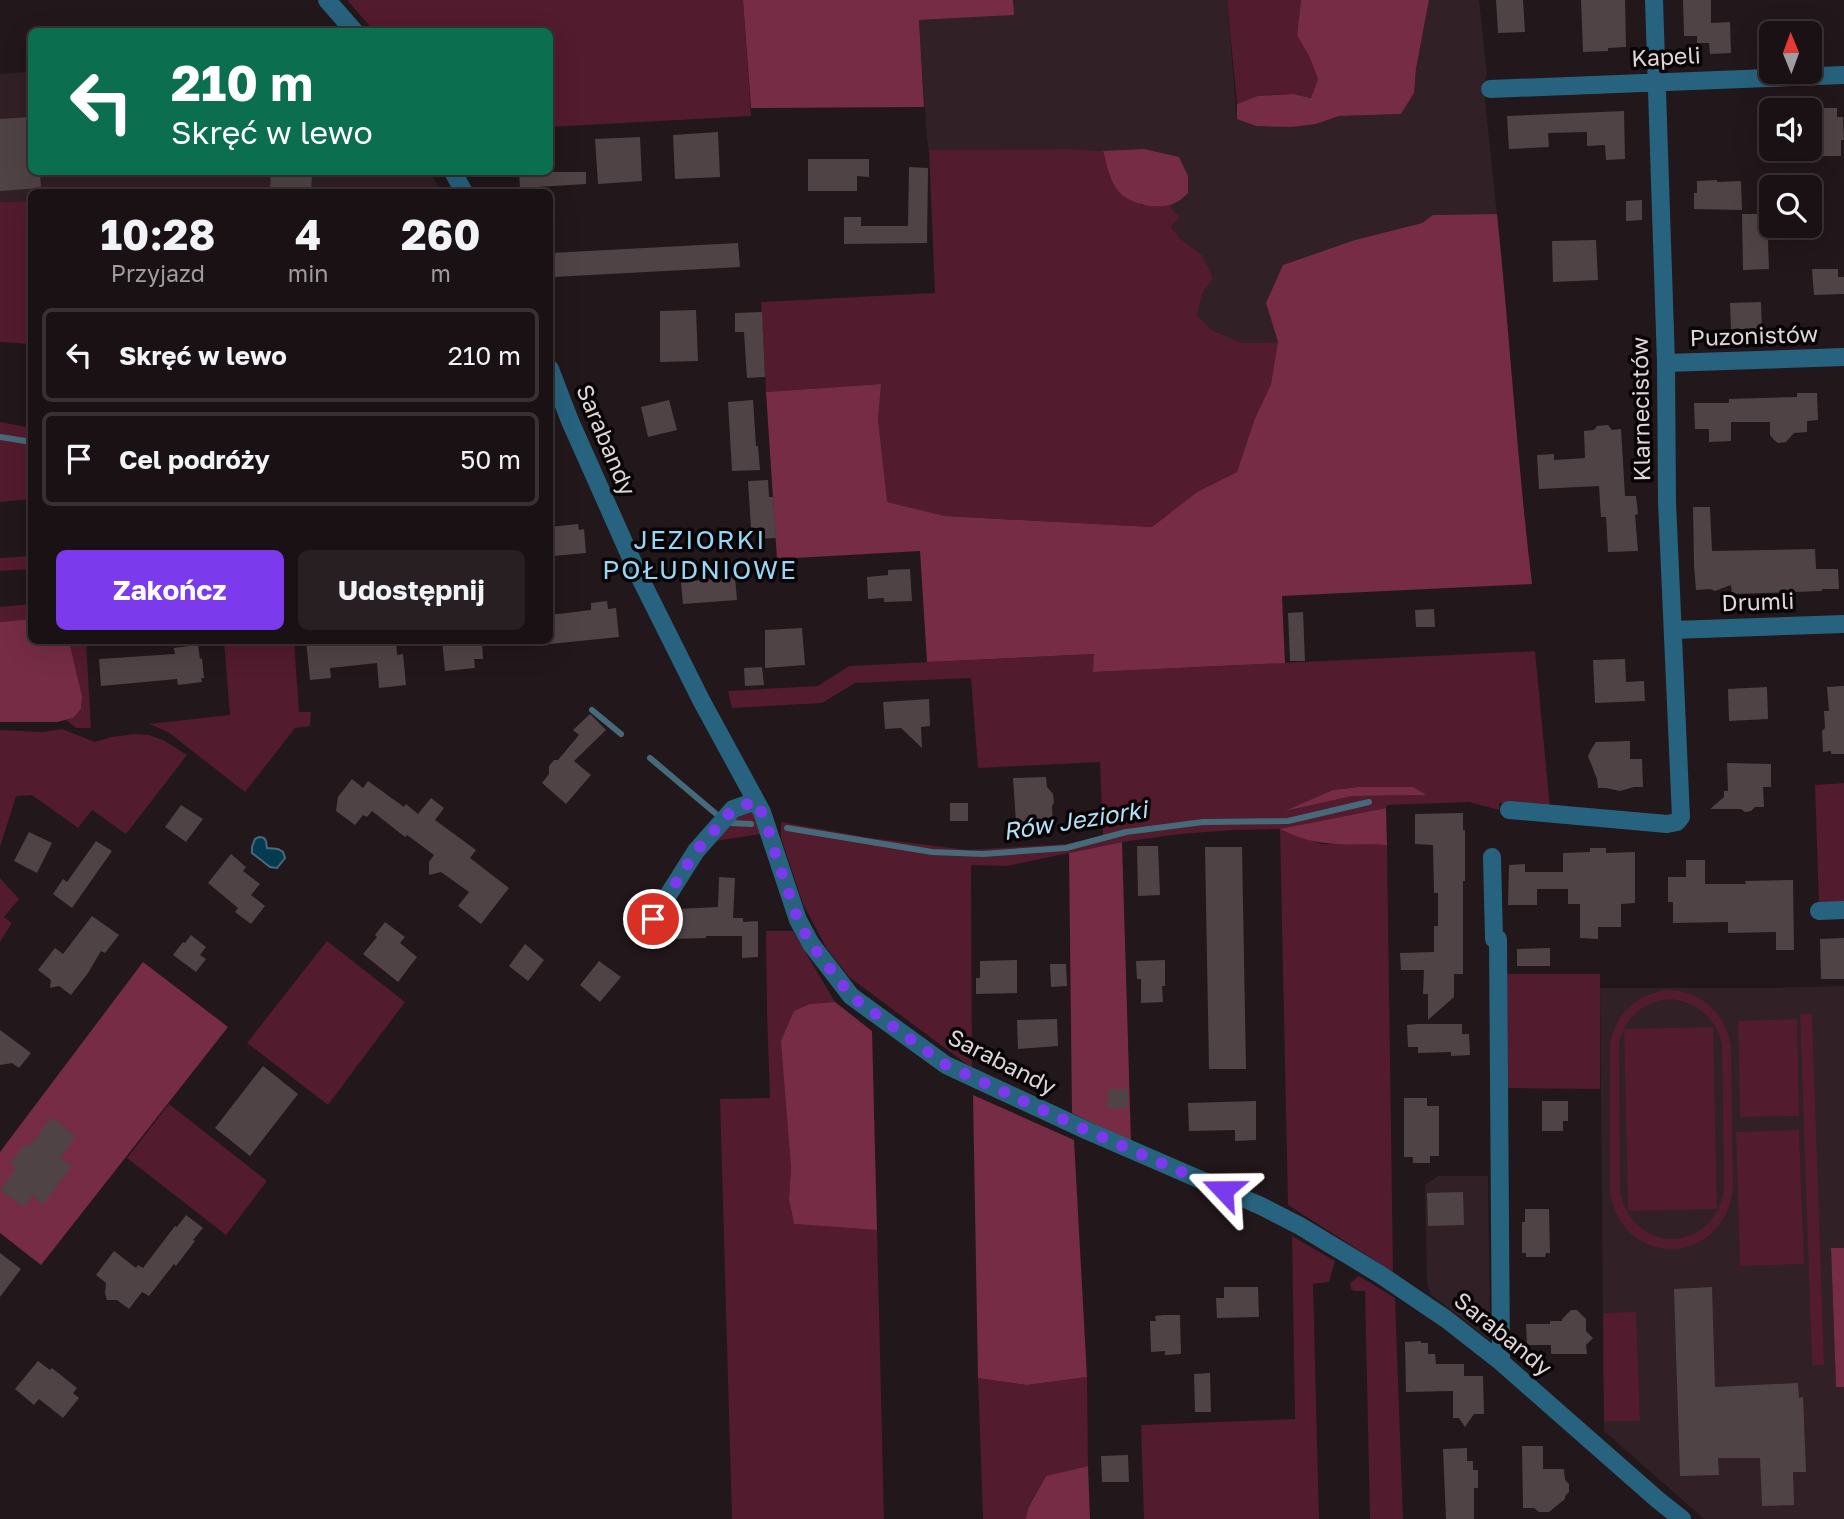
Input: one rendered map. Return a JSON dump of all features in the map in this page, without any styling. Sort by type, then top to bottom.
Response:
[{"type":"street","points":[[327,0],[352,28]]},
{"type":"street","name":"Klarnecistów","points":[[1509,810],[1667,824],[1677,822],[1681,817],[1667,502],[1666,363],[1654,0]]},
{"type":"street","name":"Kapeli","points":[[1490,89],[1844,75]]},
{"type":"street","name":"Puzonistów","points":[[1666,363],[1844,357]]},
{"type":"street","name":"Sarabandy","points":[[553,377],[639,576],[766,822],[798,920],[815,950],[851,996],[946,1065],[1261,1206],[1300,1226],[1414,1296],[1501,1362],[1682,1519]]},
{"type":"street","name":"Drumli","points":[[1673,630],[1844,624]]},
{"type":"street","points":[[653,919],[696,851],[733,809],[756,801]]},
{"type":"street","points":[[1492,856],[1493,939],[1498,939],[1501,1362]]},
{"type":"street","points":[[1819,911],[1844,910]]},
{"type":"shaded area","points":[[347,0],[743,0],[751,116],[553,127],[553,28],[371,28]]},
{"type":"shaded area","points":[[743,0],[1013,0],[1014,15],[919,20],[924,107],[751,108]]},
{"type":"shaded area","points":[[1013,0],[1227,0],[1237,119],[1316,124],[1339,116],[1401,114],[1414,93],[1429,0],[1479,0],[1487,74],[1485,101],[1497,214],[1433,215],[1422,223],[1355,240],[1266,303],[1278,342],[1242,343],[1212,330],[1196,316],[1202,294],[1202,255],[1181,239],[1171,227],[1180,217],[1169,205],[1181,200],[1103,151],[929,150],[919,20],[1013,15]]},
{"type":"shaded area","points":[[1227,0],[1301,0],[1297,35],[1318,79],[1311,98],[1274,95],[1237,104]]},
{"type":"shaded area","points":[[1301,0],[1429,0],[1414,93],[1401,114],[1339,116],[1316,124],[1291,127],[1256,126],[1237,119],[1237,104],[1258,96],[1293,94],[1311,98],[1318,79],[1297,35]]},
{"type":"shaded area","points":[[28,72],[28,175],[432,175],[439,189],[28,189],[28,201],[0,202],[0,74]]},
{"type":"shaded area","points":[[1144,149],[1179,157],[1188,176],[1188,193],[1180,200],[1173,204],[1157,206],[1129,200],[1119,192],[1103,151]]},
{"type":"shaded area","points":[[929,150],[1103,151],[1110,177],[1141,205],[1169,205],[1180,217],[1171,227],[1181,239],[1202,255],[1213,278],[1202,294],[1197,316],[1212,330],[1242,343],[1278,342],[1271,384],[1255,418],[1237,472],[1197,492],[1152,527],[945,516],[886,502],[878,419],[880,384],[766,392],[761,302],[935,293]]},
{"type":"shaded area","points":[[28,201],[28,344],[0,342],[0,202]]},
{"type":"shaded area","points":[[1497,214],[1532,584],[1282,596],[1285,663],[1093,672],[1094,654],[927,662],[920,551],[777,559],[766,392],[881,384],[878,419],[887,502],[945,516],[1152,527],[1197,492],[1237,472],[1255,418],[1271,384],[1278,342],[1266,303],[1283,265],[1355,240],[1422,223],[1433,215]]},
{"type":"shaded area","points":[[0,422],[28,427],[28,499],[0,502]]},
{"type":"shaded area","points":[[28,556],[28,569],[0,571],[0,558]]},
{"type":"shaded area","points":[[28,604],[28,619],[0,622],[0,607]]},
{"type":"shaded area","points":[[28,619],[28,644],[70,644],[82,696],[81,709],[73,718],[57,722],[0,722],[0,622]]},
{"type":"shaded area","points":[[70,644],[86,644],[91,728],[76,728],[66,720],[73,718],[82,696]]},
{"type":"shaded area","points":[[224,644],[294,644],[299,712],[311,712],[310,726],[295,728],[245,792],[168,732],[149,724],[230,715]]},
{"type":"shaded area","points":[[1535,651],[1550,808],[1499,803],[1499,810],[1469,802],[1387,805],[1386,808],[1282,829],[1322,844],[1387,845],[1393,1272],[1288,1205],[1280,829],[1180,834],[1122,842],[1007,866],[971,865],[972,1068],[849,977],[827,949],[803,904],[781,838],[781,822],[871,838],[968,850],[1067,844],[1103,836],[1100,762],[978,768],[971,678],[855,683],[822,703],[732,708],[728,691],[818,686],[849,666],[1095,654],[1094,672]],"holes":[[[1413,787],[1424,795],[1353,796],[1290,810],[1333,790]]]},
{"type":"shaded area","points":[[62,729],[95,742],[134,734],[149,735],[187,755],[126,834],[92,810],[78,828],[32,795],[16,796],[0,847],[0,730],[44,732]]},
{"type":"shaded area","points":[[1844,783],[1844,904],[1819,906],[1815,785]]},
{"type":"shaded area","points":[[1413,787],[1426,795],[1353,796],[1285,811],[1333,790]]},
{"type":"shaded area","points":[[1386,808],[1387,845],[1320,842],[1280,829]]},
{"type":"shaded area","points":[[753,811],[761,834],[715,841],[736,813]]},
{"type":"shaded area","points":[[1122,842],[1131,1142],[1072,1113],[1069,853]]},
{"type":"shaded area","points":[[0,878],[19,899],[4,917],[12,923],[0,942]]},
{"type":"shaded area","points":[[766,931],[793,931],[835,1002],[810,1004],[789,1199],[794,1224],[877,1230],[884,1519],[732,1519],[720,1099],[770,1098]]},
{"type":"shaded area","points":[[327,941],[405,1002],[328,1105],[247,1043]]},
{"type":"shaded area","points":[[143,962],[228,1027],[41,1265],[0,1233],[0,1152]]},
{"type":"shaded area","points":[[1507,974],[1600,974],[1600,1089],[1508,1088]]},
{"type":"shaded area","points":[[1844,986],[1844,1248],[1831,1249],[1836,1386],[1844,1387],[1844,1519],[1704,1519],[1604,1431],[1600,988]]},
{"type":"shaded area","points":[[1679,991],[1709,1005],[1723,1023],[1731,1046],[1733,1187],[1726,1213],[1713,1232],[1695,1244],[1674,1249],[1653,1246],[1634,1236],[1619,1218],[1610,1193],[1610,1044],[1622,1015],[1637,1001],[1655,992]],"holes":[[[1671,999],[1681,1001],[1697,1008],[1710,1019],[1722,1044],[1724,1189],[1717,1210],[1705,1226],[1690,1235],[1674,1239],[1656,1236],[1641,1228],[1628,1213],[1620,1192],[1619,1043],[1628,1022],[1638,1011],[1650,1004]]]},
{"type":"shaded area","points":[[835,1002],[872,1031],[877,1230],[794,1224],[789,1199],[791,1166],[781,1041],[794,1011],[810,1004]]},
{"type":"shaded area","points":[[1800,1014],[1812,1014],[1824,1365],[1812,1365]]},
{"type":"shaded area","points":[[1797,1019],[1799,1116],[1740,1117],[1738,1021]]},
{"type":"shaded area","points":[[1713,1027],[1717,1209],[1628,1211],[1624,1029]]},
{"type":"shaded area","points":[[973,1095],[1074,1140],[1087,1377],[1027,1385],[978,1378]]},
{"type":"shaded area","points":[[169,1104],[267,1181],[226,1235],[127,1158]]},
{"type":"shaded area","points":[[1799,1130],[1804,1264],[1740,1266],[1736,1132]]},
{"type":"shaded area","points":[[1438,1176],[1488,1176],[1490,1340],[1430,1294],[1427,1281],[1425,1185]]},
{"type":"shaded area","points":[[1292,1236],[1335,1261],[1329,1282],[1313,1284],[1319,1519],[1144,1519],[1141,1425],[1295,1419]]},
{"type":"shaded area","points":[[1831,1248],[1844,1248],[1844,1387],[1836,1387]]},
{"type":"shaded area","points":[[1359,1276],[1395,1298],[1403,1519],[1370,1519],[1365,1291],[1354,1291],[1350,1283]]},
{"type":"shaded area","points":[[1636,1312],[1640,1421],[1604,1421],[1603,1313]]},
{"type":"shaded area","points":[[1087,1377],[1088,1466],[1046,1476],[1028,1507],[1026,1519],[983,1519],[978,1378],[1027,1385]]},
{"type":"shaded area","points":[[1088,1466],[1090,1519],[1026,1519],[1028,1508],[1046,1476]]},
{"type":"water","points":[[255,839],[265,839],[267,848],[283,852],[285,858],[277,868],[270,867],[252,853]]},
{"type":"building","points":[[1496,0],[1523,0],[1525,32],[1498,33]]},
{"type":"building","points":[[1581,0],[1625,0],[1626,47],[1583,52]]},
{"type":"building","points":[[1683,0],[1711,0],[1711,23],[1730,22],[1731,53],[1710,54],[1709,43],[1697,43],[1697,36],[1684,36]]},
{"type":"building","points":[[1822,108],[1837,108],[1837,117],[1843,117],[1844,140],[1841,140],[1841,156],[1822,156]]},
{"type":"building","points":[[1624,111],[1625,159],[1606,160],[1605,145],[1587,146],[1587,132],[1548,133],[1549,147],[1509,149],[1507,116]]},
{"type":"building","points":[[28,117],[28,175],[40,175],[41,188],[0,191],[0,119]]},
{"type":"building","points":[[718,132],[720,177],[675,179],[673,135]]},
{"type":"building","points":[[640,137],[642,181],[598,184],[595,139]]},
{"type":"building","points":[[808,159],[869,159],[869,177],[857,176],[857,191],[808,191]]},
{"type":"building","points":[[909,167],[928,168],[927,243],[844,244],[844,217],[861,217],[861,226],[908,226]]},
{"type":"building","points":[[586,172],[586,184],[520,188],[519,175]]},
{"type":"building","points":[[271,175],[312,175],[311,189],[270,189]]},
{"type":"building","points":[[1697,181],[1741,181],[1742,210],[1694,209]]},
{"type":"building","points":[[1642,200],[1642,220],[1626,221],[1626,201]]},
{"type":"building","points":[[1742,214],[1759,214],[1759,238],[1768,238],[1769,269],[1743,270]]},
{"type":"building","points":[[1596,240],[1598,280],[1553,282],[1552,241]]},
{"type":"building","points":[[738,243],[740,267],[553,277],[553,253]]},
{"type":"building","points":[[1812,269],[1838,269],[1838,277],[1844,277],[1844,294],[1814,295]]},
{"type":"building","points":[[1761,302],[1762,329],[1731,329],[1730,303]]},
{"type":"building","points":[[696,310],[698,361],[660,362],[660,311]]},
{"type":"building","points":[[762,312],[765,377],[747,378],[744,332],[735,332],[735,313]]},
{"type":"building","points":[[1797,393],[1817,393],[1818,420],[1807,421],[1807,432],[1794,433],[1786,442],[1778,443],[1770,435],[1770,422],[1731,422],[1731,441],[1709,442],[1709,429],[1695,429],[1694,403],[1797,397]]},
{"type":"building","points":[[669,400],[677,430],[648,437],[641,407]]},
{"type":"building","points":[[753,400],[760,470],[732,471],[728,402]]},
{"type":"building","points":[[1608,425],[1612,430],[1621,429],[1625,496],[1636,496],[1638,551],[1608,552],[1606,517],[1601,517],[1599,486],[1539,489],[1537,455],[1554,454],[1554,460],[1585,458],[1584,431]]},
{"type":"building","points":[[768,480],[769,497],[773,497],[776,538],[757,539],[757,528],[751,528],[748,481]]},
{"type":"building","points":[[1693,507],[1710,507],[1712,551],[1815,549],[1816,569],[1838,569],[1839,589],[1732,594],[1731,585],[1715,591],[1696,590]]},
{"type":"building","points":[[578,524],[579,530],[584,529],[586,553],[553,556],[553,527]]},
{"type":"building","points":[[910,569],[912,601],[884,602],[884,598],[868,599],[867,577],[888,575],[888,570]]},
{"type":"building","points":[[735,577],[737,600],[683,604],[681,582]]},
{"type":"building","points":[[607,601],[608,609],[616,608],[619,637],[553,644],[553,615],[591,610],[591,603]]},
{"type":"building","points":[[1434,609],[1435,627],[1416,627],[1415,610]]},
{"type":"building","points":[[1303,612],[1305,661],[1290,661],[1288,613]]},
{"type":"building","points":[[802,628],[805,665],[765,668],[765,630]]},
{"type":"building","points":[[306,644],[396,644],[397,655],[403,654],[406,685],[379,688],[377,663],[330,668],[331,678],[310,680]]},
{"type":"building","points":[[442,644],[482,644],[483,659],[474,659],[475,668],[445,671]]},
{"type":"building","points":[[198,645],[200,659],[202,658],[202,682],[178,685],[177,679],[101,686],[99,659],[175,654],[174,648]]},
{"type":"building","points":[[1625,659],[1626,682],[1644,681],[1645,701],[1595,703],[1593,660]]},
{"type":"building","points":[[762,667],[764,685],[745,686],[744,668]]},
{"type":"building","points":[[1844,686],[1844,754],[1823,752],[1824,711],[1829,711],[1827,687]]},
{"type":"building","points":[[1767,687],[1768,719],[1729,721],[1728,689]]},
{"type":"building","points":[[929,699],[930,726],[921,727],[922,748],[901,728],[885,729],[883,702]]},
{"type":"building","points":[[590,714],[606,730],[574,761],[591,775],[566,804],[542,783],[549,774],[549,766],[554,760],[558,760],[579,735],[573,730]]},
{"type":"building","points":[[1630,741],[1630,759],[1642,759],[1643,787],[1620,791],[1598,788],[1588,756],[1596,742]]},
{"type":"building","points":[[1727,763],[1771,764],[1771,787],[1763,787],[1764,807],[1755,807],[1745,812],[1741,809],[1710,809],[1724,797],[1724,791],[1728,791]]},
{"type":"building","points":[[1046,777],[1047,787],[1053,794],[1053,831],[1031,832],[1031,822],[1016,822],[1013,778]]},
{"type":"building","points":[[352,779],[363,788],[368,781],[418,814],[431,798],[444,808],[435,820],[476,850],[470,858],[509,888],[481,924],[458,906],[469,892],[441,872],[429,875],[429,862],[434,855],[407,835],[405,837],[372,811],[367,817],[363,815],[355,825],[336,811],[338,797]]},
{"type":"building","points":[[950,803],[968,803],[968,821],[950,821]]},
{"type":"building","points":[[181,805],[203,819],[186,842],[165,827]]},
{"type":"building","points":[[1463,813],[1463,974],[1454,974],[1454,997],[1428,1020],[1428,994],[1423,994],[1424,970],[1401,970],[1400,953],[1434,952],[1434,926],[1438,926],[1433,845],[1415,844],[1415,814]]},
{"type":"building","points":[[29,832],[52,843],[37,873],[14,861]]},
{"type":"building","points":[[96,841],[112,851],[72,908],[53,894],[63,879],[67,882]]},
{"type":"building","points":[[1137,846],[1158,846],[1160,895],[1138,896]]},
{"type":"building","points":[[1205,847],[1242,847],[1246,1069],[1209,1069]]},
{"type":"building","points":[[1590,848],[1606,848],[1606,853],[1635,852],[1635,903],[1621,904],[1621,927],[1598,927],[1598,939],[1580,938],[1580,904],[1568,904],[1568,889],[1537,889],[1537,905],[1508,905],[1509,865],[1525,864],[1525,872],[1563,872],[1563,853],[1590,852]]},
{"type":"building","points":[[231,854],[246,867],[243,871],[260,884],[251,895],[265,906],[251,924],[235,912],[238,908],[208,883]]},
{"type":"building","points":[[1686,860],[1705,860],[1705,884],[1793,880],[1794,950],[1776,950],[1776,932],[1728,933],[1728,922],[1673,923],[1673,902],[1668,902],[1668,877],[1686,877]]},
{"type":"building","points":[[719,877],[735,878],[733,918],[743,918],[743,922],[758,921],[758,957],[742,958],[742,936],[672,939],[672,918],[677,918],[677,909],[718,907]]},
{"type":"building","points":[[92,916],[119,935],[105,953],[101,951],[71,995],[59,986],[50,988],[51,980],[38,970],[55,948],[63,954]]},
{"type":"building","points":[[385,922],[405,937],[400,943],[417,957],[398,982],[363,954]]},
{"type":"building","points":[[191,935],[206,947],[200,955],[206,959],[196,972],[173,955]]},
{"type":"building","points":[[1844,938],[1844,979],[1821,979],[1820,939]]},
{"type":"building","points":[[525,944],[544,960],[528,981],[509,966]]},
{"type":"building","points":[[1550,948],[1550,966],[1517,966],[1517,949]]},
{"type":"building","points":[[1017,960],[1017,993],[976,994],[980,961]]},
{"type":"building","points":[[1165,960],[1163,1002],[1141,1003],[1141,979],[1137,979],[1136,961]]},
{"type":"building","points":[[599,961],[621,977],[600,1002],[580,985]]},
{"type":"building","points":[[1050,964],[1066,964],[1067,986],[1051,987]]},
{"type":"building","points":[[1057,1019],[1058,1046],[1018,1049],[1017,1020]]},
{"type":"building","points":[[1462,1024],[1462,1034],[1469,1034],[1470,1055],[1451,1056],[1451,1052],[1418,1053],[1418,1047],[1408,1047],[1407,1025]]},
{"type":"building","points":[[0,1030],[31,1053],[19,1068],[12,1063],[0,1065]]},
{"type":"building","points":[[263,1066],[298,1094],[250,1156],[215,1128]]},
{"type":"building","points":[[1108,1089],[1128,1089],[1128,1108],[1107,1108]]},
{"type":"building","points":[[1404,1098],[1427,1098],[1427,1106],[1439,1106],[1439,1156],[1430,1156],[1430,1163],[1413,1163],[1413,1157],[1404,1157]]},
{"type":"building","points":[[1256,1101],[1256,1140],[1235,1141],[1235,1130],[1189,1131],[1188,1103]]},
{"type":"building","points":[[1542,1101],[1568,1101],[1568,1121],[1563,1121],[1563,1131],[1542,1131]]},
{"type":"building","points":[[51,1117],[76,1136],[60,1158],[72,1166],[43,1204],[32,1195],[23,1207],[0,1190],[16,1168],[10,1164],[25,1144],[29,1147]]},
{"type":"building","points":[[1463,1192],[1464,1225],[1428,1226],[1427,1193]]},
{"type":"building","points":[[1525,1209],[1549,1209],[1550,1253],[1546,1253],[1545,1257],[1526,1257],[1526,1253],[1522,1253],[1522,1222],[1525,1222]]},
{"type":"building","points":[[186,1215],[203,1228],[176,1266],[174,1264],[149,1296],[142,1292],[129,1309],[117,1300],[107,1300],[106,1283],[96,1275],[114,1251],[136,1268],[138,1265],[143,1268]]},
{"type":"building","points":[[0,1253],[21,1269],[0,1297]]},
{"type":"building","points":[[1224,1287],[1258,1287],[1259,1317],[1217,1318],[1216,1298],[1224,1298]]},
{"type":"building","points":[[1712,1287],[1715,1387],[1798,1383],[1799,1398],[1803,1397],[1806,1472],[1793,1472],[1794,1505],[1762,1506],[1760,1458],[1718,1458],[1719,1475],[1680,1476],[1674,1289]]},
{"type":"building","points":[[1571,1310],[1577,1310],[1586,1319],[1586,1331],[1593,1338],[1586,1345],[1587,1354],[1551,1354],[1551,1345],[1527,1345],[1526,1324],[1562,1321]]},
{"type":"building","points":[[1180,1315],[1181,1354],[1151,1352],[1150,1321],[1156,1321],[1155,1316]]},
{"type":"building","points":[[1405,1342],[1428,1343],[1428,1354],[1435,1354],[1436,1364],[1464,1364],[1464,1376],[1483,1376],[1484,1414],[1474,1414],[1465,1427],[1459,1418],[1453,1418],[1453,1391],[1406,1392]]},
{"type":"building","points":[[38,1361],[50,1370],[52,1368],[77,1388],[73,1393],[79,1398],[63,1418],[39,1399],[34,1405],[15,1389]]},
{"type":"building","points":[[1210,1373],[1211,1412],[1195,1412],[1194,1374]]},
{"type":"building","points":[[1522,1446],[1543,1446],[1543,1469],[1564,1469],[1569,1492],[1565,1499],[1549,1512],[1523,1508]]},
{"type":"building","points":[[1467,1448],[1467,1461],[1473,1461],[1473,1470],[1478,1470],[1478,1488],[1474,1488],[1474,1519],[1446,1519],[1443,1449]]},
{"type":"building","points":[[1128,1455],[1129,1482],[1102,1482],[1101,1456]]},
{"type":"waterway","name":"Rów Jeziorki","points":[[0,437],[28,441]]},
{"type":"waterway","points":[[592,710],[621,734]]},
{"type":"waterway","name":"Rów Jeziorki","points":[[650,758],[715,813]]},
{"type":"waterway","name":"Rów Jeziorki","points":[[787,828],[932,852],[983,854],[1066,848],[1126,832],[1203,822],[1288,821],[1369,802]]},
{"type":"waterway","name":"Rów Jeziorki","points":[[731,823],[751,824]]},
{"type":"district","name":"JEZIORKI POŁUDNIOWE","points":[[700,555]]},
{"type":"route","points":[[653,919],[696,851],[733,809],[756,801],[770,833],[798,920],[811,944],[851,996],[946,1065],[1223,1190]]}]
